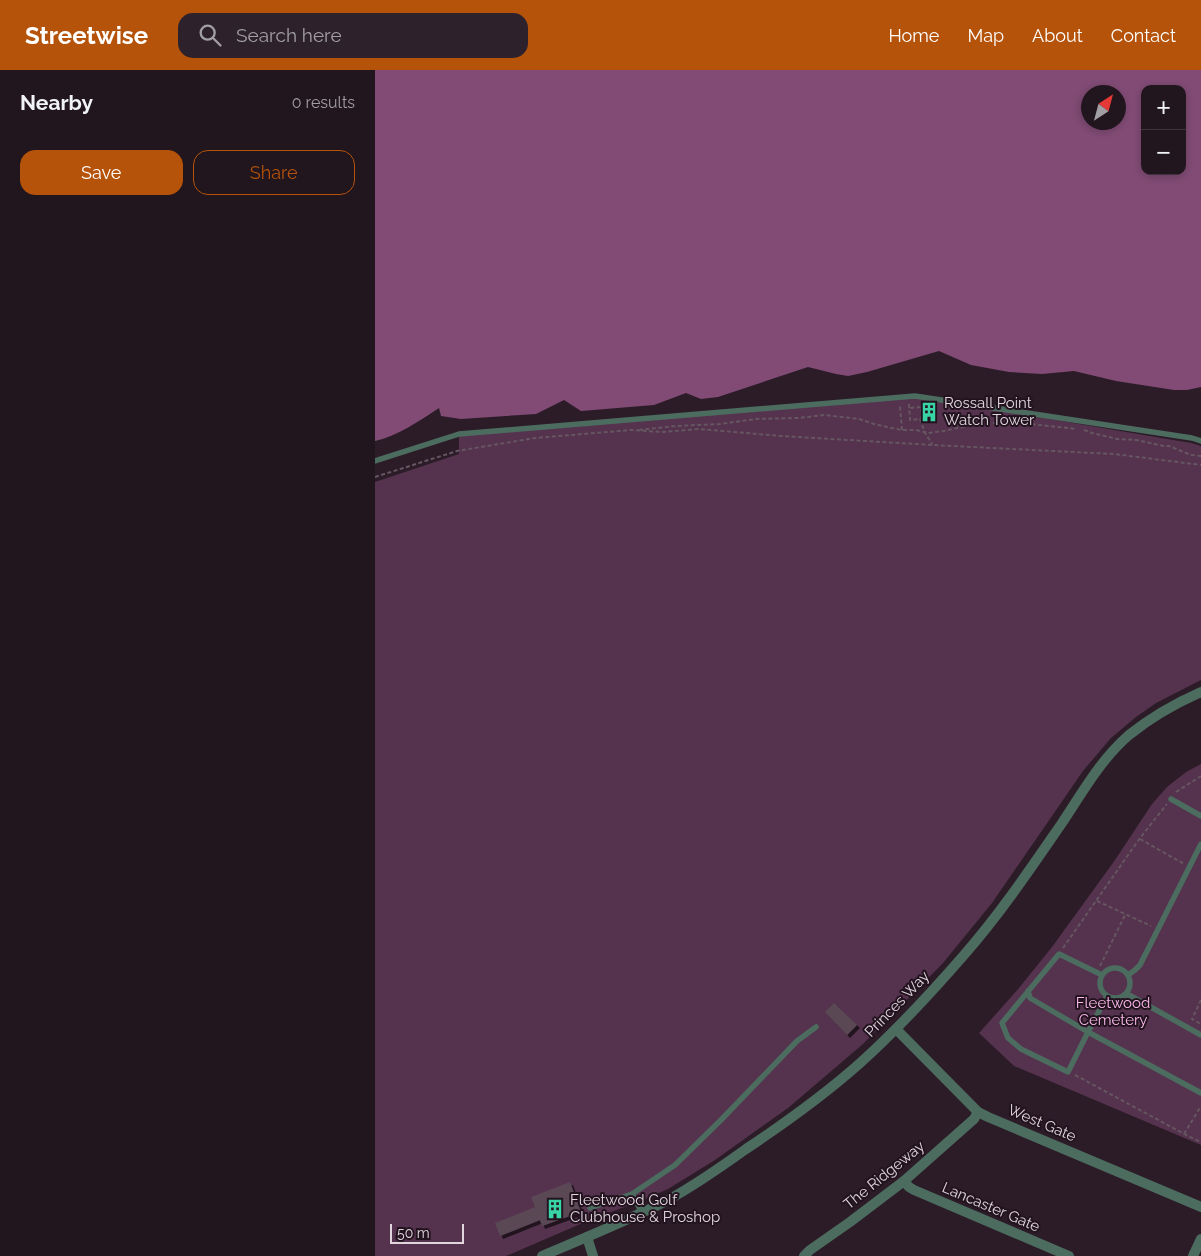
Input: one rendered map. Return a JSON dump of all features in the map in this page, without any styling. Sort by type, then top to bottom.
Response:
[{"type":"street","name":"Princes Way","points":[[542,1256],[642,1213],[697,1182],[789,1120],[859,1064],[896,1028],[965,954],[1023,879],[1105,759],[1128,736],[1152,718],[1201,692]]},
{"type":"street","name":"West Gate","points":[[896,1028],[978,1112],[1201,1207]]},
{"type":"street","name":"The Ridgeway","points":[[804,1256],[904,1181],[974,1118],[978,1112]]},
{"type":"street","name":"Lancaster Gate","points":[[904,1181],[914,1190],[1069,1256]]},
{"type":"street","points":[[587,1237],[593,1256]]},
{"type":"street","points":[[1193,1256],[1201,1239]]},
{"type":"lane","points":[[375,461],[459,434],[909,397],[1192,438],[1201,441]]},
{"type":"lane","points":[[1171,799],[1201,816]]},
{"type":"lane","points":[[1128,975],[1140,964],[1201,844]]},
{"type":"lane","points":[[1107,996],[1068,1072],[1021,1049],[1008,1038],[1002,1023],[1059,954],[1099,974],[1101,978],[1100,986],[1107,996],[1117,998],[1129,995],[1201,1035]]},
{"type":"lane","points":[[1099,974],[1109,969],[1121,969],[1128,975],[1131,982],[1130,988],[1125,995]]},
{"type":"lane","points":[[1028,991],[1030,998],[1088,1032],[1201,1093]]},
{"type":"lane","points":[[590,1208],[632,1194],[675,1165],[797,1041],[816,1027]]},
{"type":"lane","points":[[632,1194],[642,1213]]},
{"type":"path","points":[[909,397],[910,420],[920,419]]},
{"type":"path","points":[[901,430],[901,406],[921,407],[923,416],[920,419]]},
{"type":"path","points":[[375,477],[457,451],[535,438],[824,415],[859,419],[901,430],[937,433],[971,425],[1011,422],[1025,423],[1083,430],[1117,438],[1169,446],[1191,455],[1201,456]]},
{"type":"path","points":[[920,419],[932,446]]},
{"type":"path","points":[[631,430],[662,432],[699,429],[932,446],[1114,454],[1201,465]]},
{"type":"path","points":[[1059,954],[1140,838],[1177,791],[1201,776]]},
{"type":"path","points":[[1140,838],[1189,867]]},
{"type":"path","points":[[1097,901],[1158,930]]},
{"type":"path","points":[[1099,974],[1125,914]]},
{"type":"path","points":[[1201,1000],[1192,1019],[1201,1024]]},
{"type":"path","points":[[1068,1072],[1201,1142]]},
{"type":"path","points":[[1185,1134],[1201,1106]]},
{"type":"green space","points":[[915,396],[1201,446],[1201,680],[1156,703],[1111,738],[1083,771],[992,903],[943,963],[863,1044],[788,1108],[715,1160],[668,1189],[506,1256],[375,1256],[375,482],[459,454],[459,434]]},
{"type":"green space","name":"Fleetwood Cemetery","points":[[1201,764],[1201,1145],[1014,1066],[979,1033],[1052,947],[1115,860],[1152,804],[1167,787],[1186,772]]},
{"type":"shaded area","points":[[375,70],[1201,70],[1201,387],[1174,390],[1116,381],[1074,371],[1042,374],[1009,372],[971,365],[939,351],[848,376],[808,367],[718,397],[701,399],[686,393],[654,405],[581,411],[564,400],[536,414],[461,419],[441,416],[439,408],[416,423],[384,439],[375,441]]},
{"type":"building","points":[[834,1003],[857,1025],[847,1035],[825,1012]]},
{"type":"building","name":"Fleetwood Golf Clubhouse & Proshop","points":[[570,1182],[581,1212],[542,1226],[540,1220],[500,1236],[495,1223],[535,1207],[531,1197]]},
{"type":"place","name":"Rossall Point Watch Tower","points":[[929,412]]},
{"type":"place","name":"Fleetwood Golf Clubhouse & Proshop","points":[[555,1209]]}]
